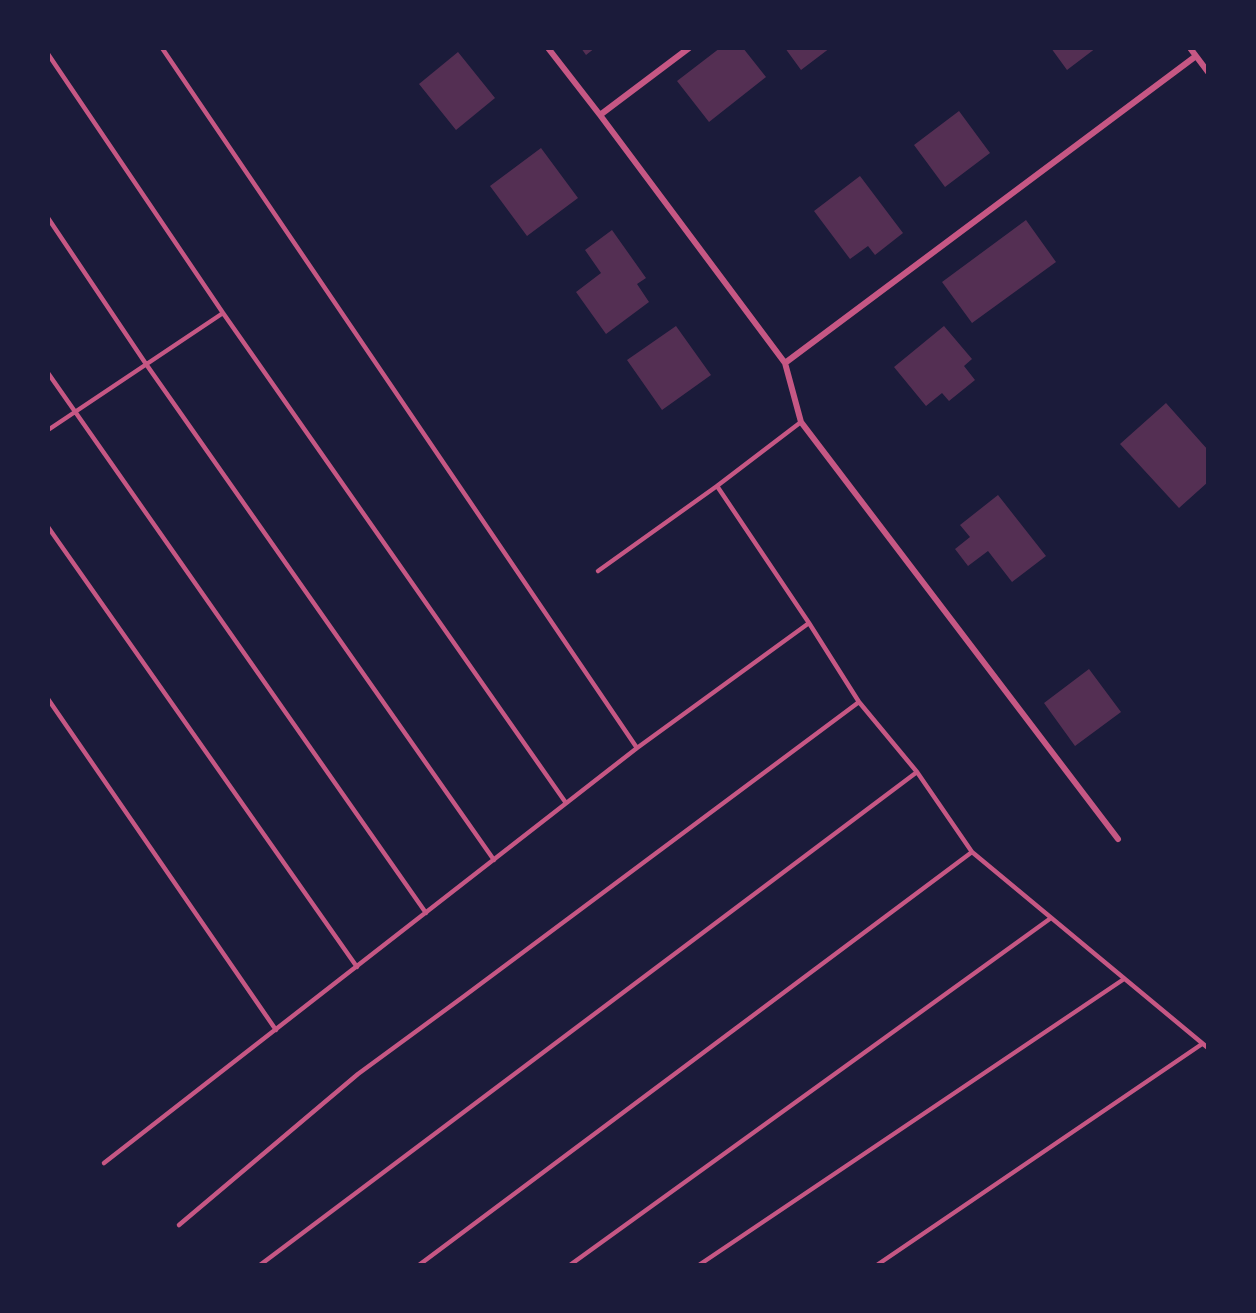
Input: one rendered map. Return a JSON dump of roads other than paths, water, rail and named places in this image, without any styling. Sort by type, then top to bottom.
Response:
[{"type":"street","points":[[548,48],[785,363],[801,422],[1118,839]]},
{"type":"street","points":[[600,115],[689,48]]},
{"type":"street","points":[[1190,48],[1208,72]]},
{"type":"street","points":[[785,363],[1196,56]]},
{"type":"lane","points":[[162,48],[637,748]]},
{"type":"lane","points":[[48,54],[223,312],[566,803]]},
{"type":"lane","points":[[48,218],[146,364],[494,860]]},
{"type":"lane","points":[[48,430],[223,312]]},
{"type":"lane","points":[[48,373],[426,913]]},
{"type":"lane","points":[[598,570],[717,486],[801,422]]},
{"type":"lane","points":[[717,486],[860,702],[917,772],[972,852],[1208,1048]]},
{"type":"lane","points":[[48,527],[357,967]]},
{"type":"lane","points":[[104,1163],[637,748],[809,623]]},
{"type":"lane","points":[[48,699],[276,1030]]},
{"type":"lane","points":[[179,1225],[358,1074],[860,702]]},
{"type":"lane","points":[[260,1265],[917,772]]},
{"type":"lane","points":[[419,1265],[972,852]]},
{"type":"lane","points":[[570,1265],[1051,918]]},
{"type":"lane","points":[[699,1265],[1124,979]]},
{"type":"lane","points":[[877,1265],[1202,1044]]}]
